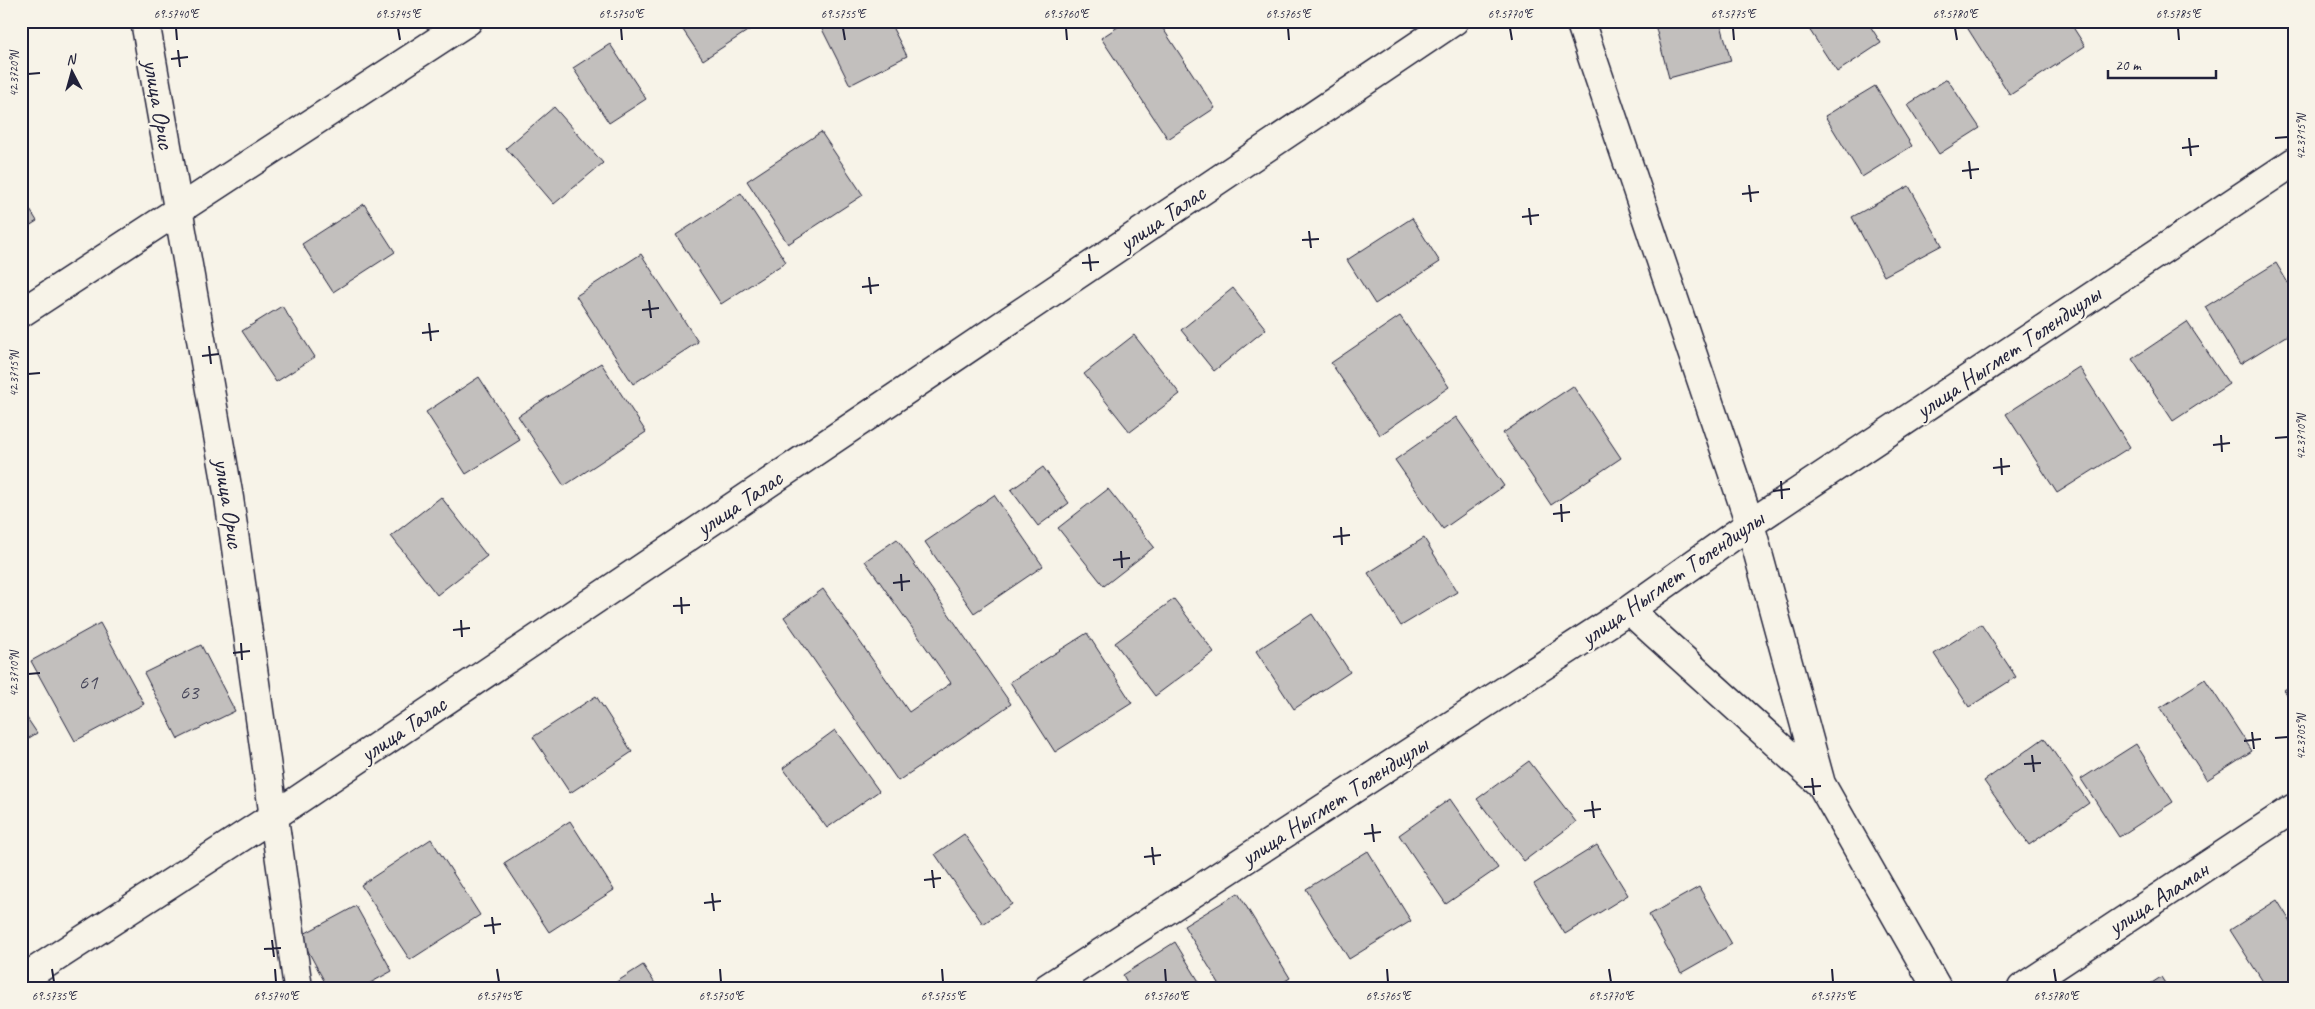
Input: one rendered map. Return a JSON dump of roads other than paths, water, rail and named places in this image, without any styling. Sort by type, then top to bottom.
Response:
[{"type":"street","name":"улица Орис","points":[[145,21],[229,498],[298,988]]},
{"type":"street","points":[[21,313],[468,21]]},
{"type":"street","name":"улица Талас","points":[[21,980],[274,816],[1454,21]]},
{"type":"street","points":[[1580,21],[1750,524],[1821,784],[1937,988]]},
{"type":"street","name":"улица Ныгмет Толендиулы","points":[[1047,988],[1629,610],[1750,524],[2294,162]]},
{"type":"street","points":[[1629,610],[1821,784]]},
{"type":"street","name":"улица Аламан","points":[[2022,988],[2294,808]]}]
